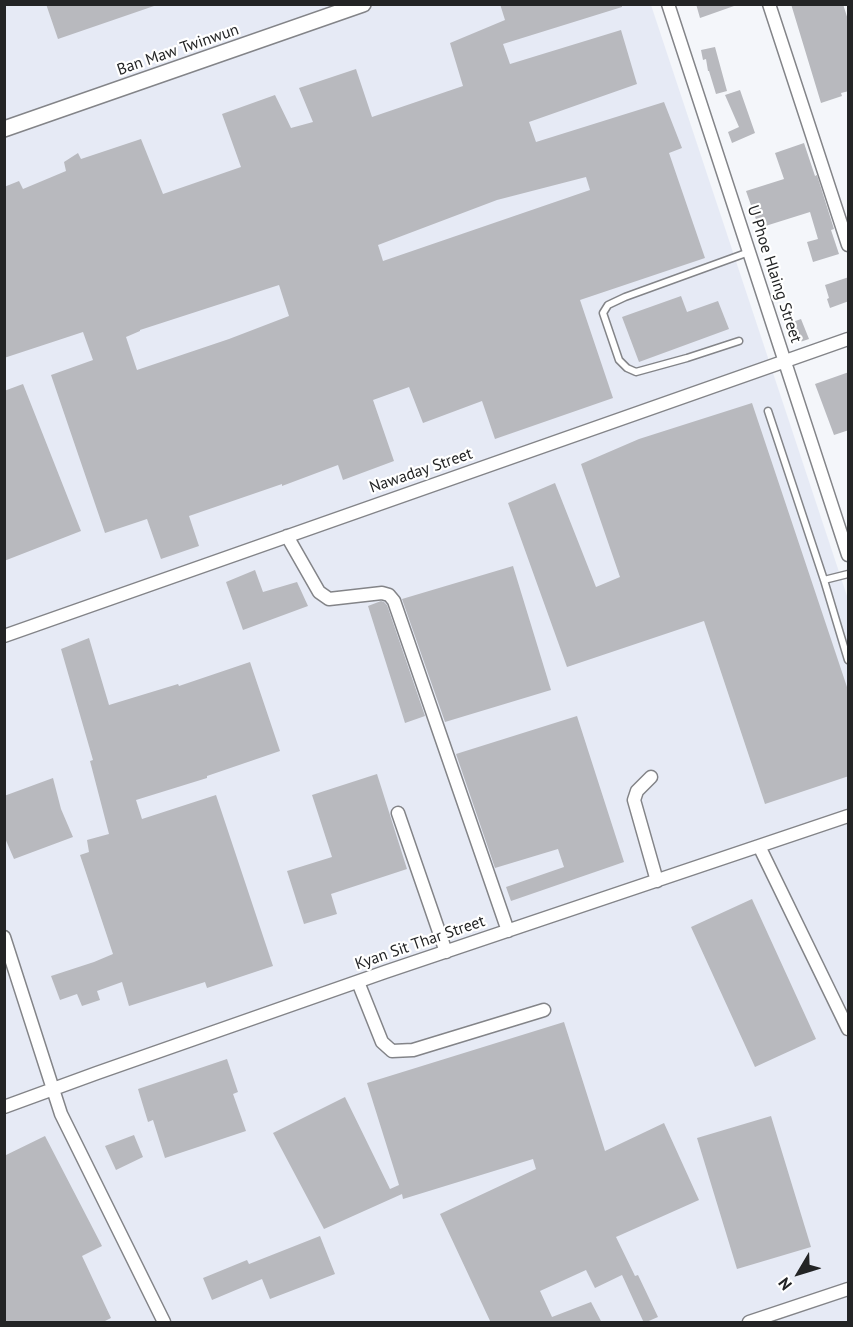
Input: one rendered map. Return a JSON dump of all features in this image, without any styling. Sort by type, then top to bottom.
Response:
[{"type":"street","name":"Ban Maw Twinwun","points":[[4,129],[363,4]]},
{"type":"street","name":"U Phoe Hlaing Street","points":[[668,4],[785,360],[844,527],[849,555]]},
{"type":"street","points":[[770,4],[847,238]]},
{"type":"street","name":"Nawaday Street","points":[[4,636],[849,339]]},
{"type":"street","points":[[287,536],[319,592],[329,599],[382,593],[389,595],[394,601],[508,931]]},
{"type":"street","points":[[651,777],[637,791],[634,800],[657,881]]},
{"type":"street","points":[[398,813],[446,952]]},
{"type":"street","name":"Kyan Sit Thar Street","points":[[4,1107],[358,982],[849,816]]},
{"type":"street","points":[[759,846],[849,1029]]},
{"type":"street","points":[[4,937],[61,1114],[164,1323]]},
{"type":"street","points":[[358,982],[382,1042],[392,1051],[413,1050],[544,1011]]},
{"type":"street","points":[[749,1323],[849,1289]]},
{"type":"lane","points":[[739,341],[636,372],[627,368],[619,360],[603,313],[608,305],[625,297],[750,252]]},
{"type":"lane","points":[[768,411],[849,660]]},
{"type":"lane","points":[[824,580],[849,574]]},
{"type":"shaded area","points":[[5,5],[651,5],[848,599],[848,1322],[5,1322]]},
{"type":"building","points":[[46,4],[154,4],[154,6],[58,39]]},
{"type":"building","points":[[500,4],[622,4],[622,7],[503,44],[510,64],[621,30],[637,84],[529,122],[536,142],[664,102],[682,148],[669,153],[705,258],[580,300],[613,398],[495,439],[482,401],[423,423],[409,387],[373,400],[394,461],[343,480],[338,465],[189,516],[199,546],[161,559],[147,519],[105,533],[51,375],[93,360],[83,332],[4,358],[4,187],[19,181],[23,189],[66,171],[64,162],[78,153],[81,159],[141,139],[163,194],[241,167],[222,114],[275,95],[291,128],[313,122],[299,88],[356,69],[372,117],[463,86],[450,43],[505,20]],"holes":[[[586,177],[590,190],[383,261],[378,245],[497,200]],[[279,285],[289,316],[137,370],[126,337],[140,330]]]},
{"type":"building","points":[[696,4],[734,4],[734,6],[700,18]]},
{"type":"building","points":[[791,4],[843,4],[849,23],[849,91],[841,93],[842,96],[821,103]]},
{"type":"building","points":[[715,47],[727,91],[716,94],[706,59],[703,60],[701,50]]},
{"type":"building","points":[[740,90],[755,133],[732,143],[728,132],[739,127],[725,95]]},
{"type":"building","points":[[804,143],[815,176],[817,175],[834,229],[831,230],[839,254],[813,262],[807,242],[818,239],[810,212],[759,228],[746,191],[784,179],[775,153]]},
{"type":"building","points":[[849,277],[849,301],[830,308],[825,285]]},
{"type":"building","points":[[681,296],[687,312],[718,301],[729,329],[639,362],[622,317]]},
{"type":"building","points":[[801,319],[809,339],[797,343],[790,323]]},
{"type":"building","points":[[849,372],[849,430],[834,435],[815,384]]},
{"type":"building","points":[[23,384],[81,531],[4,561],[4,391]]},
{"type":"building","points":[[752,403],[849,693],[849,776],[765,804],[704,621],[567,667],[508,503],[555,483],[596,587],[620,577],[581,464],[639,439]]},
{"type":"building","points":[[513,566],[551,690],[445,722],[402,599]]},
{"type":"building","points":[[255,570],[263,592],[297,582],[308,606],[243,630],[226,582]]},
{"type":"building","points":[[381,601],[387,605],[425,716],[405,723],[368,606]]},
{"type":"building","points":[[89,638],[109,705],[178,684],[179,686],[250,662],[280,751],[207,776],[207,778],[136,800],[142,819],[216,795],[273,966],[207,988],[205,982],[129,1006],[122,982],[97,991],[100,1000],[82,1006],[77,994],[60,1000],[51,976],[113,954],[80,855],[89,852],[87,840],[109,834],[90,761],[93,760],[61,649]]},
{"type":"building","points":[[577,716],[624,862],[511,901],[506,887],[564,867],[558,849],[495,868],[456,754]]},
{"type":"building","points":[[377,774],[407,869],[331,894],[337,914],[304,924],[287,871],[332,857],[312,795]]},
{"type":"building","points":[[53,778],[61,809],[73,837],[14,859],[4,836],[4,796]]},
{"type":"building","points":[[752,899],[816,1039],[755,1067],[691,927]]},
{"type":"building","points":[[564,1022],[605,1151],[664,1123],[699,1200],[616,1237],[635,1276],[638,1275],[658,1317],[644,1323],[622,1275],[595,1288],[586,1270],[540,1291],[552,1317],[591,1302],[602,1323],[491,1323],[440,1214],[536,1169],[533,1159],[403,1199],[402,1194],[324,1229],[273,1133],[345,1097],[390,1189],[399,1185],[367,1083]]},
{"type":"building","points":[[227,1059],[238,1092],[233,1094],[246,1131],[165,1158],[153,1120],[148,1122],[138,1089]]},
{"type":"building","points":[[771,1116],[811,1247],[737,1269],[697,1138]]},
{"type":"building","points":[[134,1135],[143,1157],[116,1170],[105,1146]]},
{"type":"building","points":[[45,1136],[102,1246],[82,1256],[111,1318],[101,1323],[4,1323],[4,1156]]},
{"type":"building","points":[[320,1236],[335,1274],[270,1299],[262,1279],[212,1300],[203,1278],[247,1260],[249,1264]]}]
